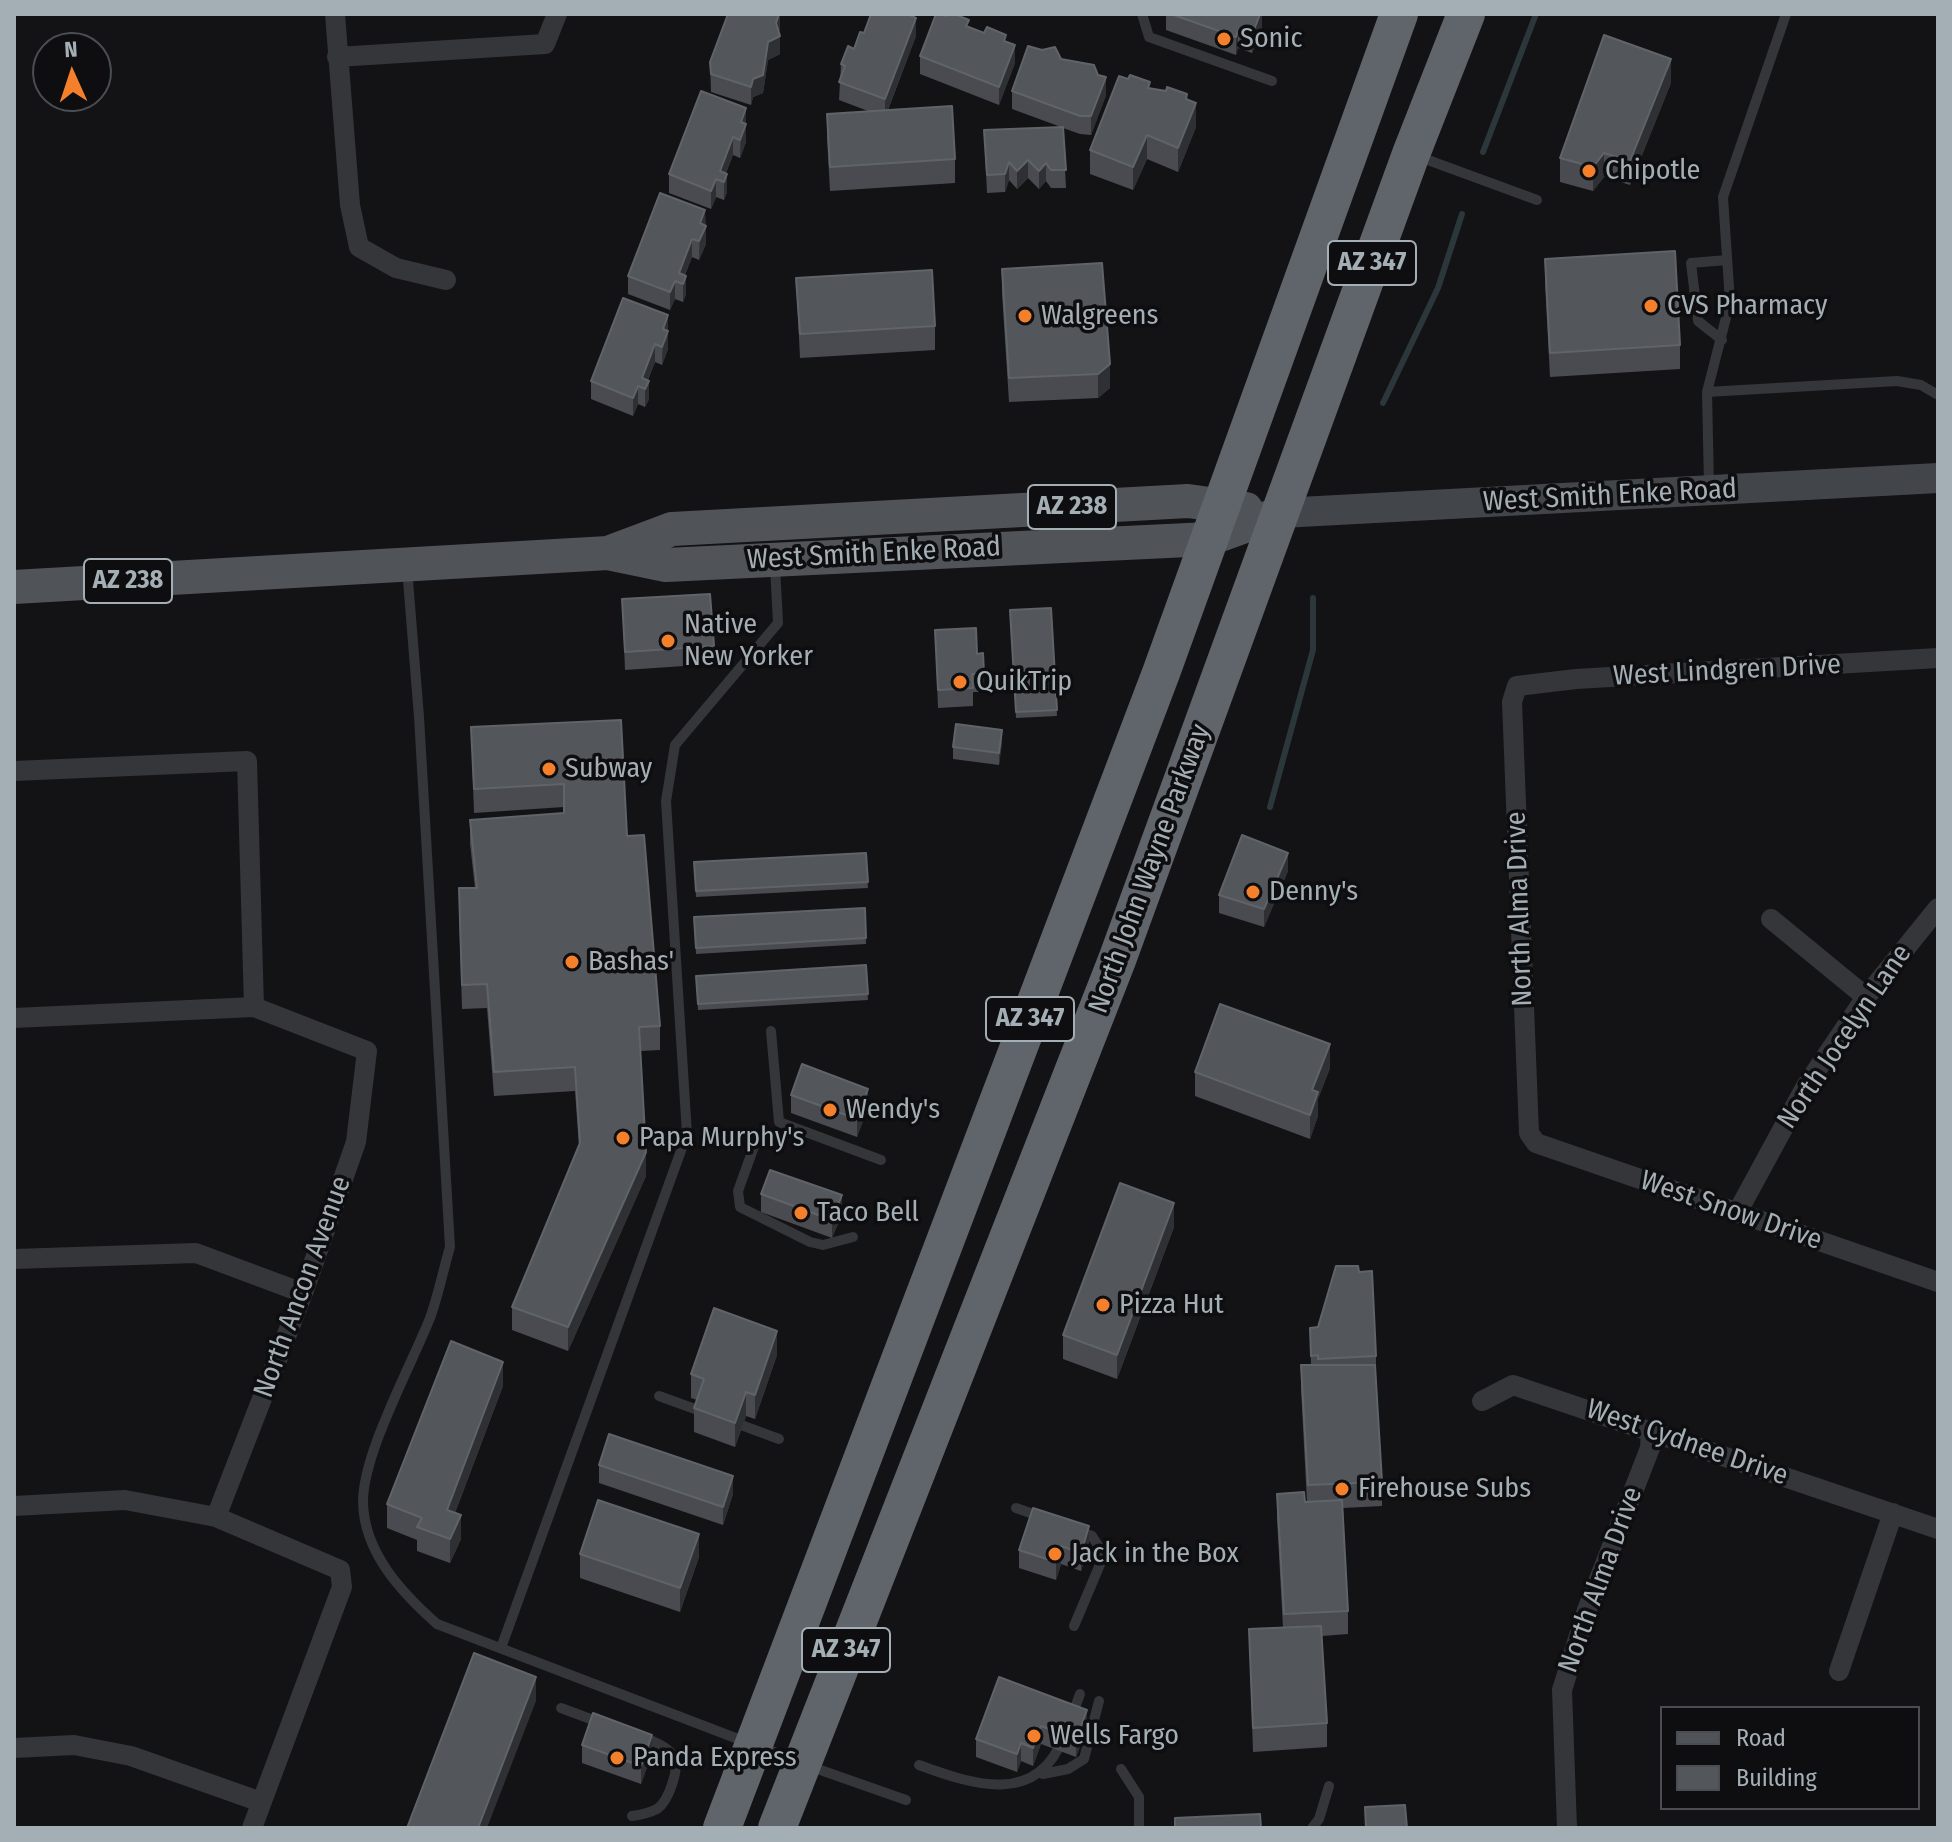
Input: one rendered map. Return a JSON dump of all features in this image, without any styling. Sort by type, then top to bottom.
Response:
[{"type":"highway","name":"AZ 347","points":[[722,1828],[1215,522],[1399,14]]},
{"type":"highway","name":"North John Wayne Parkway","points":[[777,1828],[922,1451],[1117,960],[1411,154],[1466,14]]},
{"type":"highway","points":[[917,1316],[935,1325],[939,1338],[922,1451]]},
{"type":"main road","name":"West Smith Enke Road","points":[[608,553],[672,529],[1188,501],[1215,522]]},
{"type":"main road","name":"West Smith Enke Road","points":[[14,587],[608,553],[666,565],[775,559],[1215,522],[1281,513]]},
{"type":"main road","points":[[775,559],[785,544],[794,540],[899,532],[922,515]]},
{"type":"street","points":[[335,14],[350,205],[359,247],[396,268],[446,280]]},
{"type":"street","points":[[337,57],[545,44],[557,14]]},
{"type":"street","name":"West Smith Enke Road","points":[[1281,513],[1938,478]]},
{"type":"street","name":"West Lindgren Drive","points":[[1517,686],[1576,679],[1938,658]]},
{"type":"street","name":"North Alma Drive","points":[[1517,686],[1512,702],[1529,1133]]},
{"type":"street","points":[[14,771],[247,761],[254,1007],[14,1018]]},
{"type":"street","name":"North Jocelyn Lane","points":[[1737,1213],[1806,1086],[1866,997],[1938,908]]},
{"type":"street","points":[[1771,919],[1866,997]]},
{"type":"street","name":"North Ancon Avenue","points":[[216,1517],[303,1293],[356,1142],[367,1051],[254,1007]]},
{"type":"street","name":"West Snow Drive","points":[[1529,1133],[1536,1143],[1938,1282]]},
{"type":"street","points":[[14,1259],[196,1253],[303,1293]]},
{"type":"street","name":"West Cydnee Drive","points":[[1482,1401],[1513,1385],[1938,1529]]},
{"type":"street","name":"North Alma Drive","points":[[1567,1828],[1562,1690],[1587,1610],[1650,1448],[1651,1430]]},
{"type":"street","points":[[14,1506],[125,1500],[216,1517],[340,1570],[342,1587],[252,1828]]},
{"type":"street","points":[[1839,1671],[1893,1513]]},
{"type":"street","points":[[14,1748],[74,1745],[131,1756],[261,1802]]},
{"type":"lane","points":[[1142,14],[1149,37],[1272,81]]},
{"type":"lane","points":[[1709,492],[1707,392],[1730,302],[1723,197],[1786,14]]},
{"type":"lane","points":[[1411,154],[1537,200]]},
{"type":"lane","points":[[1722,340],[1698,321],[1691,263],[1727,260]]},
{"type":"lane","points":[[1707,392],[1897,381],[1921,385],[1938,395]]},
{"type":"lane","points":[[501,1648],[687,1134],[666,801],[675,745],[778,623],[775,559]]},
{"type":"lane","points":[[406,566],[420,732],[450,1247],[431,1315],[376,1446],[363,1501],[369,1533],[397,1588],[437,1624],[906,1800]]},
{"type":"lane","points":[[771,1031],[779,1122],[881,1160]]},
{"type":"lane","points":[[756,1141],[738,1191],[740,1207],[810,1242],[823,1245],[853,1237]]},
{"type":"lane","points":[[659,1396],[779,1439]]},
{"type":"lane","points":[[1016,1508],[1054,1522]]},
{"type":"lane","points":[[1066,1526],[1092,1536],[1104,1555],[1074,1626]]},
{"type":"lane","points":[[1041,1775],[1055,1760],[1080,1694]]},
{"type":"lane","points":[[919,1765],[975,1784],[1004,1784],[1068,1769],[1084,1759],[1099,1701]]},
{"type":"lane","points":[[561,1708],[615,1728]]},
{"type":"lane","points":[[628,1733],[667,1749],[674,1757],[676,1767],[665,1800],[659,1808],[632,1816]]},
{"type":"lane","points":[[1121,1769],[1139,1797],[1139,1828]]},
{"type":"lane","points":[[1312,1828],[1319,1819],[1329,1786]]},
{"type":"building","points":[[728,14],[779,14],[776,23],[780,36],[768,42],[763,75],[753,79],[751,87],[711,74],[710,62]]},
{"type":"building","points":[[871,14],[907,14],[916,18],[885,99],[839,82],[845,66],[841,64],[848,46],[854,49]]},
{"type":"building","points":[[936,14],[954,14],[969,20],[966,26],[984,33],[987,27],[1006,35],[1004,41],[1015,45],[999,87],[920,56]]},
{"type":"building","points":[[1171,14],[1260,14],[1252,35],[1238,30],[1236,37]]},
{"type":"building","points":[[1604,35],[1671,59],[1630,161],[1604,153],[1593,167],[1560,158]]},
{"type":"building","points":[[1028,46],[1042,50],[1055,47],[1061,59],[1094,65],[1098,75],[1106,77],[1091,116],[1080,116],[1012,91]]},
{"type":"building","points":[[1130,75],[1150,82],[1148,88],[1166,91],[1167,87],[1187,94],[1186,99],[1196,103],[1178,148],[1147,135],[1133,167],[1090,150],[1119,76],[1128,79]]},
{"type":"building","points":[[701,91],[746,108],[741,122],[746,124],[740,140],[733,137],[720,171],[727,174],[724,182],[716,179],[711,191],[669,174]]},
{"type":"building","points":[[952,106],[955,159],[830,167],[827,114]]},
{"type":"building","points":[[1063,127],[1066,170],[1051,170],[1046,163],[1039,171],[1028,160],[1017,171],[1009,162],[1005,174],[987,175],[984,130]]},
{"type":"building","points":[[660,193],[705,210],[700,223],[706,226],[699,241],[692,239],[679,273],[686,276],[683,284],[675,281],[670,292],[628,276]]},
{"type":"building","name":"CVS Pharmacy","points":[[1675,251],[1680,345],[1550,353],[1545,259]]},
{"type":"building","name":"Walgreens","points":[[1102,263],[1110,364],[1098,374],[1009,378],[1002,269]]},
{"type":"building","points":[[932,270],[935,326],[800,334],[796,278]]},
{"type":"building","points":[[623,298],[668,315],[663,329],[668,331],[662,347],[655,344],[642,378],[649,381],[645,389],[638,386],[633,398],[591,381]]},
{"type":"building","name":"Native New Yorker","points":[[710,594],[714,646],[625,652],[622,599]]},
{"type":"building","points":[[1051,608],[1057,710],[1016,712],[1010,610]]},
{"type":"building","name":"QuikTrip","points":[[976,628],[977,654],[983,653],[984,674],[972,674],[973,688],[938,690],[935,630]]},
{"type":"building","points":[[621,720],[627,836],[644,835],[660,1026],[639,1027],[646,1152],[568,1327],[512,1307],[580,1143],[575,1067],[494,1072],[487,984],[462,985],[459,888],[477,888],[470,820],[564,813],[564,784],[474,789],[471,727]]},
{"type":"building","points":[[956,724],[1002,730],[999,753],[953,747]]},
{"type":"building","name":"Denny's","points":[[1242,835],[1288,853],[1264,909],[1219,895]]},
{"type":"building","points":[[866,853],[868,882],[696,891],[694,862]]},
{"type":"building","points":[[865,908],[866,938],[696,948],[694,917]]},
{"type":"building","points":[[866,965],[868,994],[698,1004],[696,976]]},
{"type":"building","points":[[1220,1004],[1330,1044],[1312,1090],[1318,1092],[1310,1115],[1195,1072]]},
{"type":"building","points":[[802,1064],[868,1089],[857,1119],[791,1095]]},
{"type":"building","points":[[770,1170],[842,1195],[832,1220],[761,1194]]},
{"type":"building","points":[[1120,1183],[1174,1203],[1117,1355],[1063,1335]]},
{"type":"building","points":[[1336,1266],[1358,1266],[1359,1272],[1372,1271],[1376,1356],[1318,1359],[1318,1355],[1311,1356],[1310,1328],[1318,1327]]},
{"type":"building","points":[[714,1308],[777,1331],[755,1395],[746,1392],[735,1423],[694,1408],[704,1379],[691,1374]]},
{"type":"building","points":[[451,1341],[503,1362],[447,1510],[461,1515],[450,1539],[417,1527],[422,1518],[387,1504]]},
{"type":"building","points":[[1301,1365],[1375,1365],[1382,1482],[1308,1485]]},
{"type":"building","points":[[609,1434],[733,1476],[723,1507],[599,1465]]},
{"type":"building","points":[[1304,1492],[1305,1502],[1342,1500],[1348,1611],[1284,1614],[1277,1494]]},
{"type":"building","points":[[598,1500],[699,1534],[680,1588],[580,1554]]},
{"type":"building","points":[[1033,1508],[1089,1526],[1081,1553],[1061,1546],[1056,1562],[1019,1550]]},
{"type":"building","points":[[1321,1626],[1327,1723],[1253,1728],[1249,1629]]},
{"type":"building","points":[[474,1653],[536,1677],[478,1828],[407,1828]]},
{"type":"building","name":"Wells Fargo","points":[[999,1677],[1087,1710],[1076,1739],[1041,1726],[1033,1748],[1021,1743],[1017,1754],[976,1739]]},
{"type":"building","points":[[593,1713],[652,1735],[641,1766],[582,1745]]},
{"type":"building","points":[[1405,1805],[1407,1828],[1366,1828],[1365,1807]]},
{"type":"building","points":[[1260,1814],[1261,1828],[1175,1828],[1175,1818]]},
{"type":"waterway","points":[[1483,152],[1536,14]]},
{"type":"waterway","points":[[1383,403],[1438,288],[1462,214]]},
{"type":"waterway","points":[[1270,807],[1313,650],[1313,598]]},
{"type":"place","name":"Sonic","points":[[1224,39]]},
{"type":"place","name":"Chipotle","points":[[1589,171]]},
{"type":"place","name":"CVS Pharmacy","points":[[1651,306]]},
{"type":"place","name":"Walgreens","points":[[1025,316]]},
{"type":"place","name":"Native New Yorker","points":[[668,641]]},
{"type":"place","name":"QuikTrip","points":[[960,682]]},
{"type":"place","name":"Subway","points":[[549,769]]},
{"type":"place","name":"Denny's","points":[[1253,892]]},
{"type":"place","name":"Bashas'","points":[[572,962]]},
{"type":"place","name":"Wendy's","points":[[830,1110]]},
{"type":"place","name":"Papa Murphy's","points":[[623,1138]]},
{"type":"place","name":"Taco Bell","points":[[801,1213]]},
{"type":"place","name":"Pizza Hut","points":[[1103,1305]]},
{"type":"place","name":"Firehouse Subs","points":[[1342,1489]]},
{"type":"place","name":"Jack in the Box","points":[[1055,1554]]},
{"type":"place","name":"Wells Fargo","points":[[1034,1736]]},
{"type":"place","name":"Panda Express","points":[[617,1758]]}]
